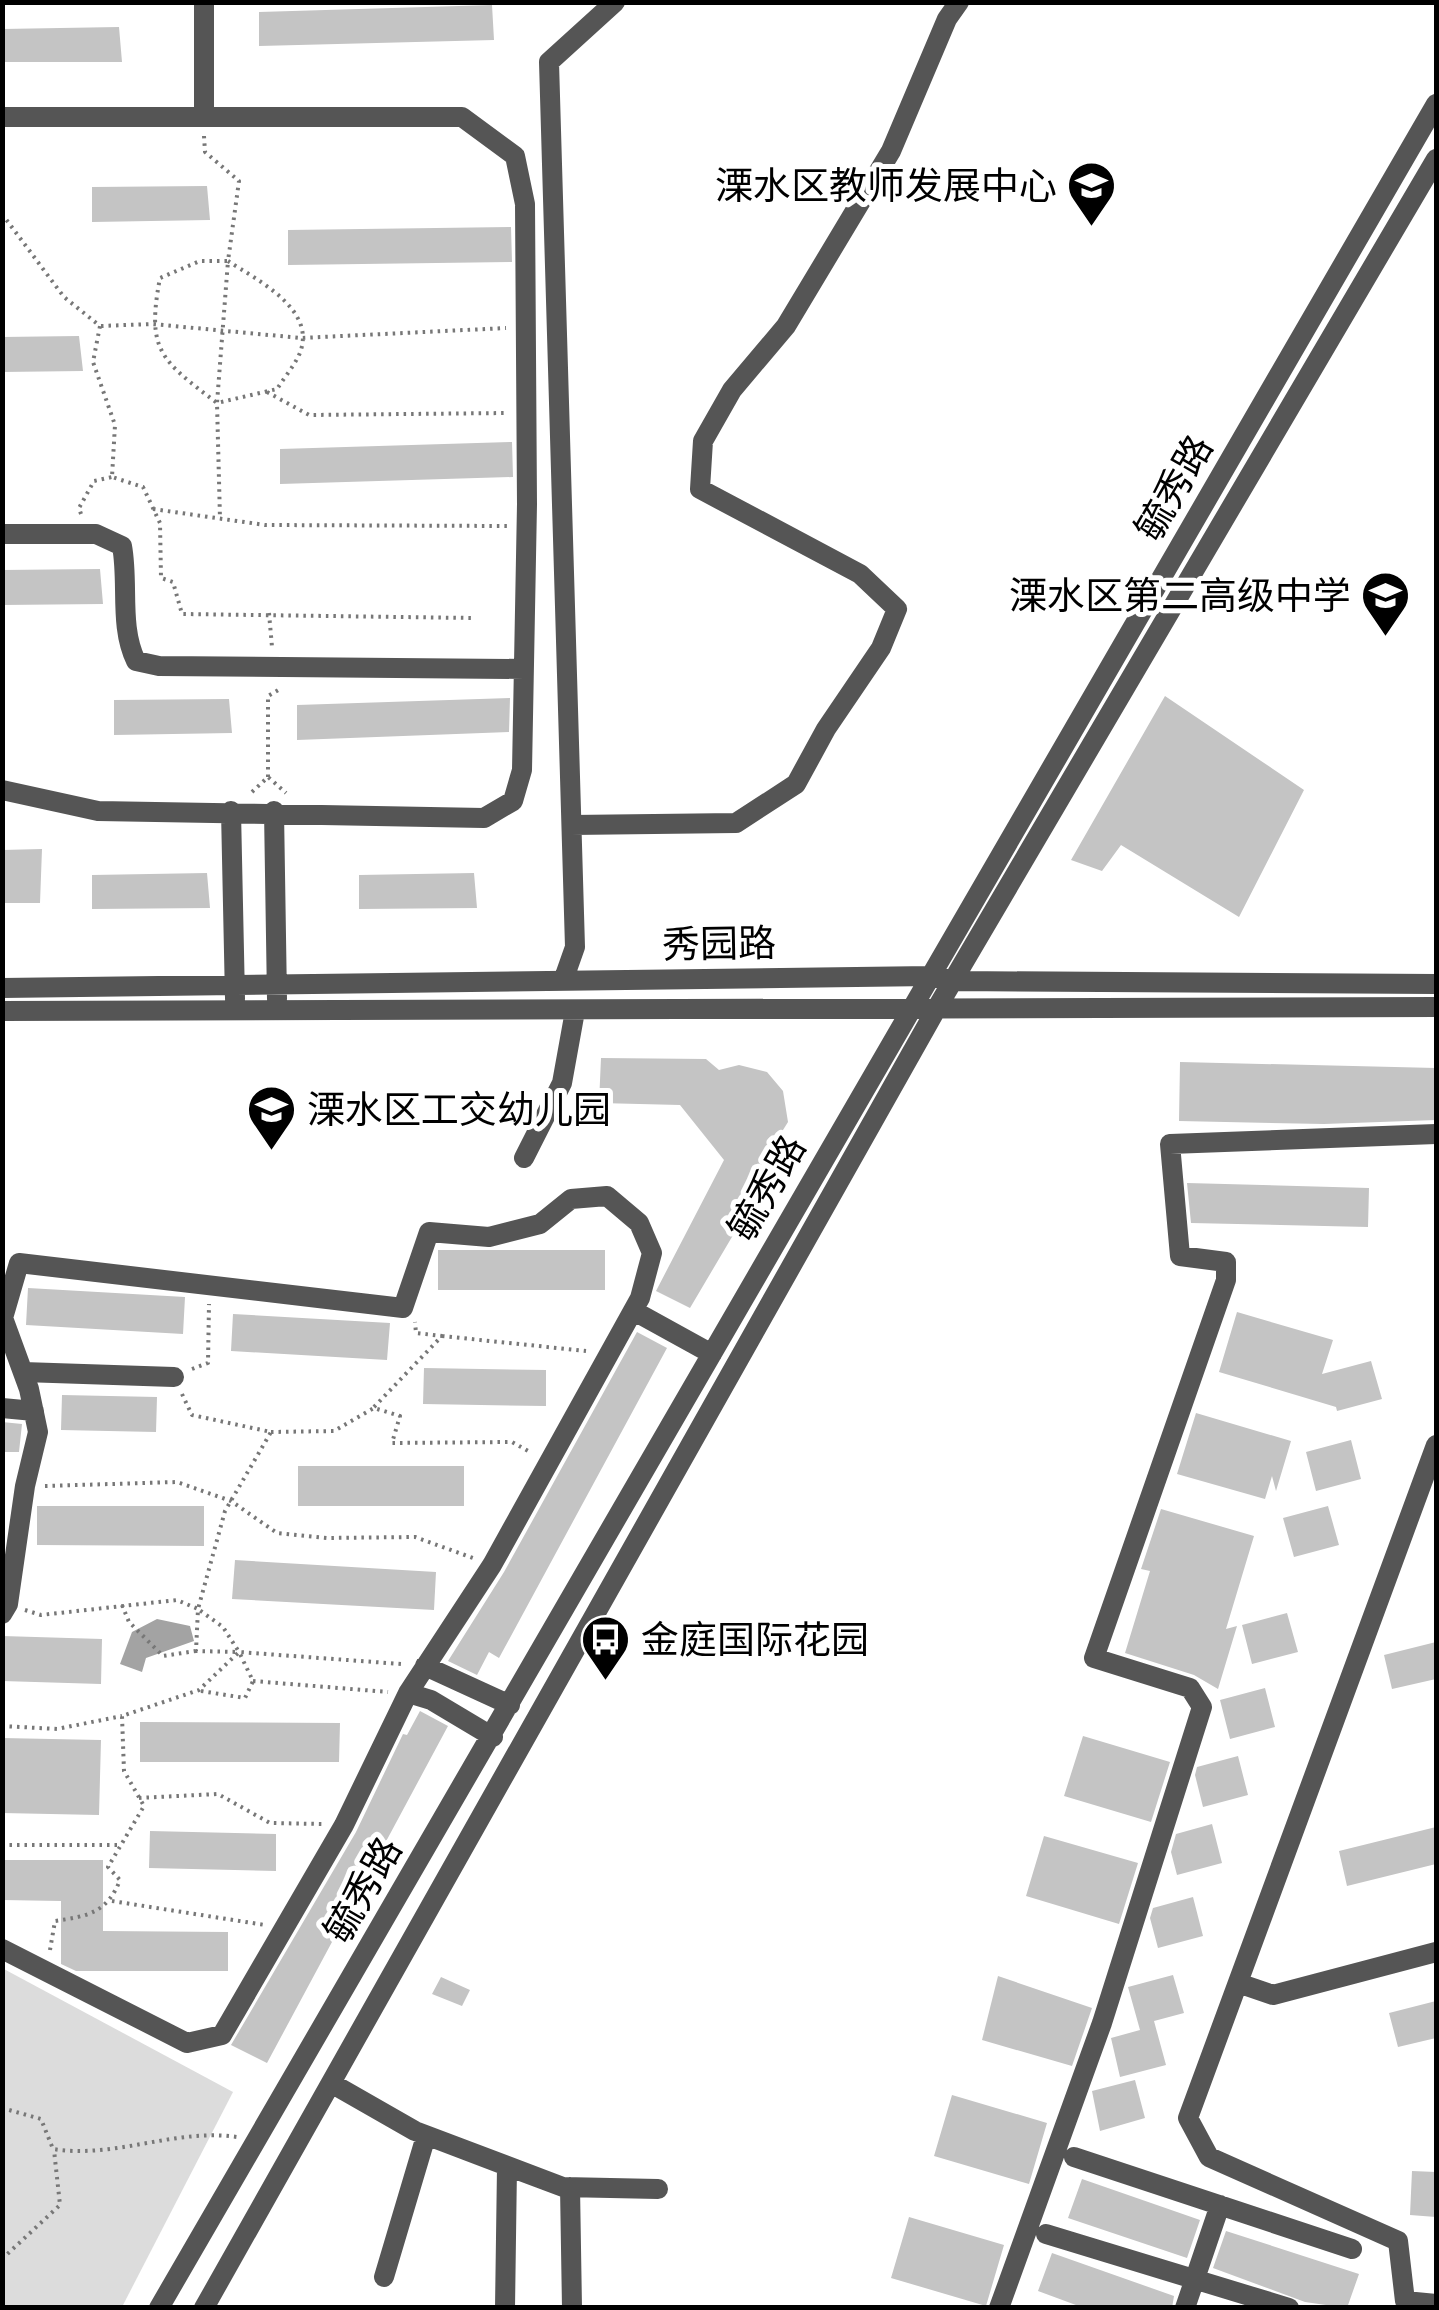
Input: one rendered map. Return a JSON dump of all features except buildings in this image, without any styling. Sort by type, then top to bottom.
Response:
[{"type":"street","points":[[204,2],[204,115]]},
{"type":"street","points":[[563,981],[575,947],[549,62],[615,2]]},
{"type":"street","points":[[572,825],[736,823],[796,784],[826,728],[881,648],[897,609],[860,574],[700,490],[703,440],[732,390],[786,326],[891,151],[947,19],[959,2]]},
{"type":"street","name":"毓秀路","points":[[159,2308],[493,1738],[909,1011],[1436,104]]},
{"type":"street","points":[[2,117],[462,117],[515,156],[525,204],[527,526],[522,770],[512,801],[484,818],[274,811],[98,811],[2,790]]},
{"type":"street","name":"毓秀路","points":[[204,2308],[938,1006],[1436,159]]},
{"type":"street","points":[[2,534],[88,534],[122,546],[126,642],[136,661],[294,668],[524,669]]},
{"type":"street","points":[[230,811],[235,1011]]},
{"type":"street","points":[[274,811],[276,1011]]},
{"type":"street","name":"秀园路","points":[[2,988],[931,976],[956,981],[1436,984]]},
{"type":"street","name":"秀园路","points":[[2,1011],[1436,1007]]},
{"type":"street","points":[[524,1158],[562,1082],[576,1011]]},
{"type":"street","points":[[999,2308],[1102,2024],[1202,1707],[1190,1688],[1094,1658],[1226,1280],[1226,1262],[1180,1256],[1170,1144],[1436,1134]]},
{"type":"street","points":[[2,1948],[186,2043],[222,2035],[344,1825],[408,1694],[492,1565],[612,1354],[634,1311],[652,1253],[639,1223],[607,1196],[571,1199],[540,1224],[490,1237],[429,1232],[402,1308],[19,1263],[3,1318],[23,1372],[38,1432],[5,1609]]},
{"type":"street","points":[[634,1311],[712,1354]]},
{"type":"street","points":[[23,1372],[174,1376]]},
{"type":"street","points":[[2,1408],[34,1411]]},
{"type":"street","points":[[1436,1444],[1362,1636],[1188,2118],[1208,2157],[1398,2241],[1405,2302],[1436,2304]]},
{"type":"street","points":[[425,1666],[510,1705]]},
{"type":"street","points":[[408,1694],[431,1700],[493,1738]]},
{"type":"street","points":[[1238,1983],[1273,1995],[1436,1952]]},
{"type":"street","points":[[331,2083],[426,2136],[570,2187],[658,2189]]},
{"type":"street","points":[[384,2277],[426,2136]]},
{"type":"street","points":[[1074,2157],[1352,2249]]},
{"type":"street","points":[[505,2308],[506,2166]]},
{"type":"street","points":[[570,2187],[572,2308]]},
{"type":"street","points":[[1185,2308],[1220,2205]]},
{"type":"street","points":[[1046,2234],[1290,2308]]},
{"type":"path","points":[[204,115],[205,152],[238,181],[217,403],[220,518]]},
{"type":"path","points":[[2,214],[64,297],[100,326],[152,324],[301,338],[526,327]]},
{"type":"path","points":[[200,261],[228,261],[282,296],[301,326],[301,352],[277,388],[217,403],[168,366],[152,324],[160,278],[200,261]]},
{"type":"path","points":[[100,326],[92,362],[116,424],[112,477]]},
{"type":"path","points":[[265,391],[308,415],[526,412]]},
{"type":"path","points":[[88,534],[79,508],[94,481],[112,477],[143,487],[160,523],[162,578],[173,582],[182,614],[268,612],[472,618]]},
{"type":"path","points":[[154,509],[265,526],[527,526]]},
{"type":"path","points":[[268,612],[270,646],[295,656],[293,682],[268,696],[268,777]]},
{"type":"path","points":[[210,1287],[208,1363],[174,1376],[192,1415],[271,1432],[334,1431],[374,1408],[442,1336]]},
{"type":"path","points":[[410,1287],[416,1333],[612,1354]]},
{"type":"path","points":[[374,1408],[400,1416],[392,1444],[512,1442],[548,1462]]},
{"type":"path","points":[[196,1651],[198,1609],[230,1501],[271,1432]]},
{"type":"path","points":[[25,1486],[177,1482],[230,1501],[277,1532],[326,1538],[415,1537],[492,1565]]},
{"type":"path","points":[[5,1609],[41,1615],[177,1600],[223,1627],[253,1681]]},
{"type":"path","points":[[122,1605],[129,1622],[164,1656],[196,1651],[238,1652],[425,1666]]},
{"type":"path","points":[[2,1726],[57,1730],[122,1716],[199,1690],[238,1652]]},
{"type":"path","points":[[199,1690],[245,1698],[253,1681]]},
{"type":"path","points":[[253,1681],[408,1694]]},
{"type":"path","points":[[44,1970],[55,1921],[92,1915],[112,1902],[120,1880],[108,1867],[144,1806],[124,1772],[122,1716]]},
{"type":"path","points":[[140,1798],[218,1794],[270,1823],[344,1825]]},
{"type":"path","points":[[2,1845],[121,1845]]},
{"type":"path","points":[[112,1902],[287,1929]]},
{"type":"path","points":[[2,2108],[41,2120],[54,2149],[60,2205],[3,2260]]},
{"type":"path","points":[[54,2149],[80,2154],[146,2146],[181,2136],[232,2136],[256,2142]]},
{"type":"shaded area","points":[[157,1619],[190,1626],[194,1641],[146,1658],[142,1672],[120,1664],[132,1632]]},
{"type":"shaded area","points":[[2,1968],[233,2092],[122,2307],[3,2307]]},
{"type":"place","name":"溧水区教师发展中心","points":[[1092,228]]},
{"type":"place","name":"溧水区第二高级中学","points":[[1386,638]]},
{"type":"place","name":"溧水区工交幼儿园","points":[[272,1152]]},
{"type":"place","name":"金庭国际花园","points":[[606,1682]]}]
